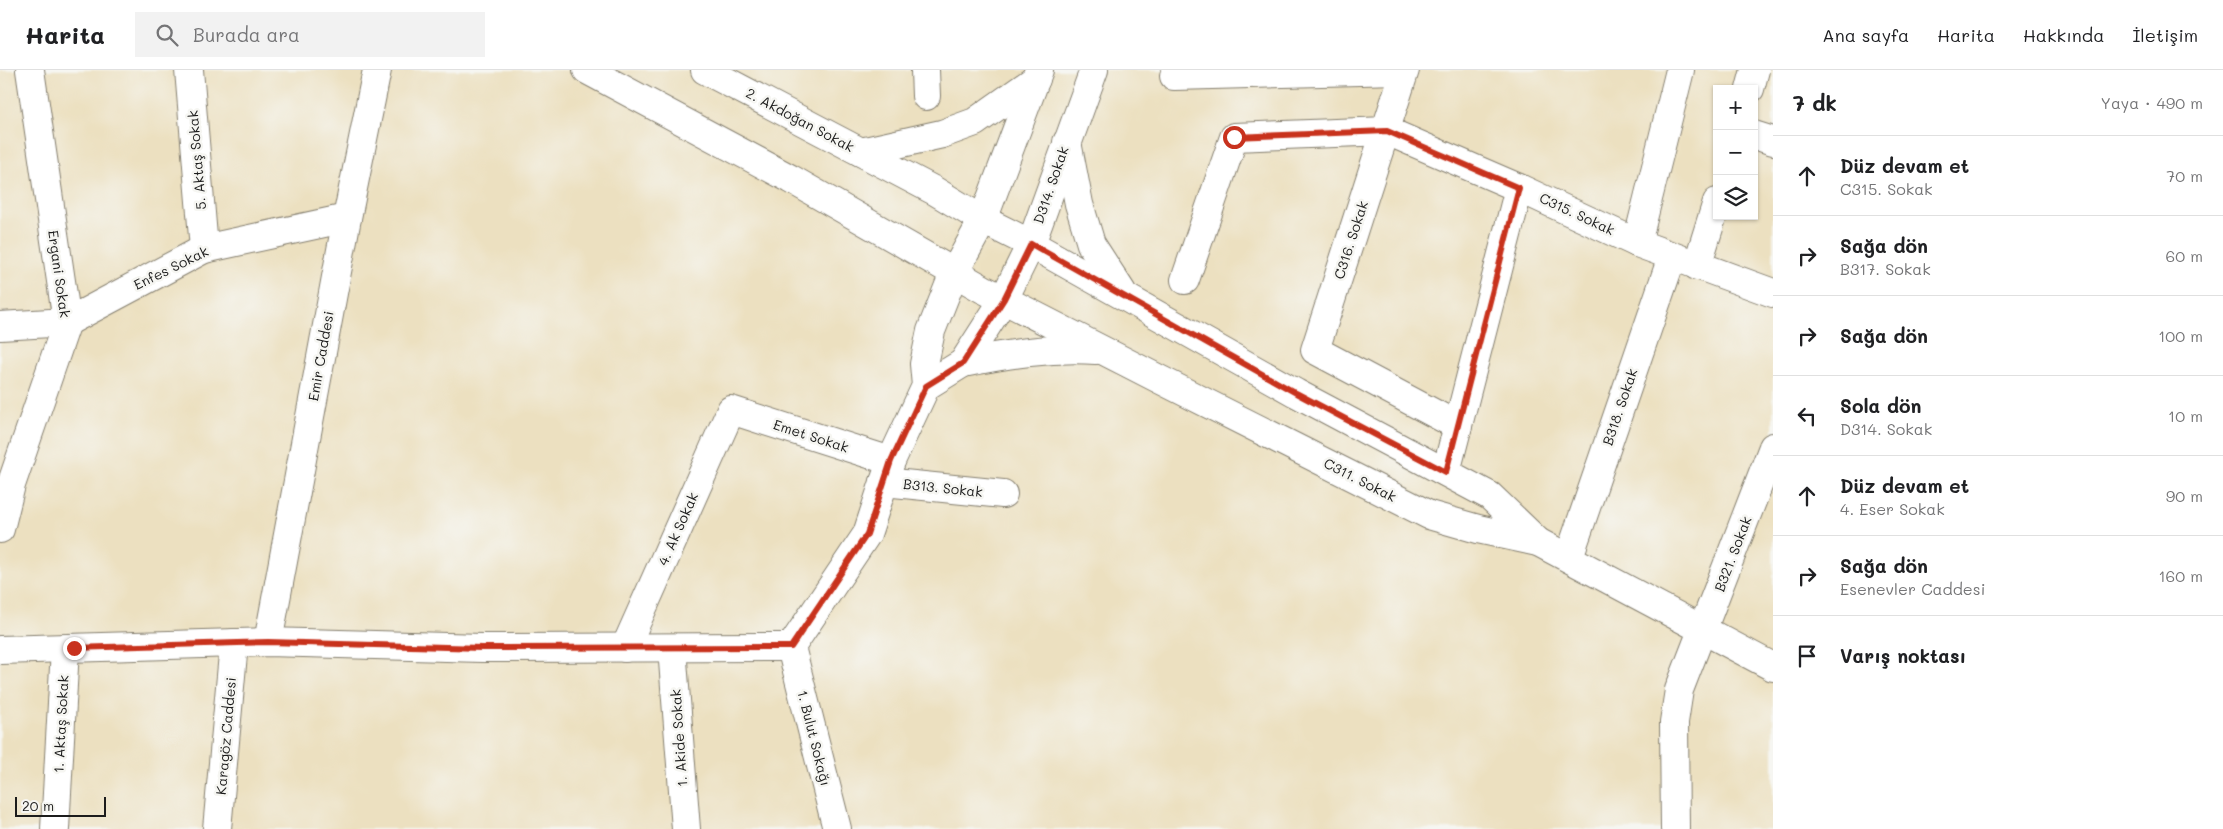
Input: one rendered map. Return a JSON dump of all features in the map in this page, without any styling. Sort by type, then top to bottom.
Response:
[{"type":"street","name":"Ergani Sokak","points":[[0,528],[11,485],[67,322],[30,70]]},
{"type":"street","name":"5. Aktaş Sokak","points":[[189,70],[204,249]]},
{"type":"street","name":"Emir Caddesi","points":[[268,642],[347,218],[377,70]]},
{"type":"street","name":"C311. Sokak","points":[[586,70],[791,179],[954,273],[1430,515],[1478,529],[1538,542],[1569,557],[1704,632],[1773,667]]},
{"type":"street","name":"2. Akdoğan Sokak","points":[[705,70],[896,170],[983,220],[1124,295],[1296,393],[1490,496],[1538,542]]},
{"type":"street","name":"D314. Sokak","points":[[963,363],[1004,299],[1031,244],[1069,134],[1094,70]]},
{"type":"street","points":[[1174,76],[1398,70]]},
{"type":"street","name":"C316. Sokak","points":[[1405,70],[1387,131],[1315,350],[1458,426]]},
{"type":"street","points":[[1637,242],[1680,70]]},
{"type":"street","points":[[1751,85],[1755,70]]},
{"type":"street","points":[[861,152],[942,134],[975,122],[1038,75]]},
{"type":"street","points":[[0,650],[268,642],[482,648],[791,647],[867,534],[888,472],[926,386],[924,364],[931,331],[954,273],[983,220],[1038,75]]},
{"type":"street","name":"C315. Sokak","points":[[1185,280],[1234,137],[1387,131],[1672,257],[1773,293]]},
{"type":"street","points":[[1069,134],[1079,204],[1091,244],[1124,295]]},
{"type":"street","points":[[1758,136],[1773,141]]},
{"type":"street","points":[[1446,472],[1519,188]]},
{"type":"street","points":[[1697,266],[1713,215]]},
{"type":"street","name":"Enfes Sokak","points":[[0,326],[67,322],[204,249],[347,218]]},
{"type":"street","name":"B318. Sokak","points":[[1569,557],[1672,257]]},
{"type":"street","points":[[926,386],[963,363],[1005,355],[1070,348],[1103,350]]},
{"type":"street","name":"Emet Sokak","points":[[731,410],[888,472]]},
{"type":"street","name":"4. Ak Sokak","points":[[625,648],[731,410]]},
{"type":"street","name":"B321. Sokak","points":[[1675,829],[1674,722],[1679,690],[1704,632],[1773,447]]},
{"type":"street","name":"B313. Sokak","points":[[888,472],[1003,494]]},
{"type":"street","name":"Karagöz Caddesi","points":[[218,829],[234,644]]},
{"type":"street","name":"1. Bulut Sokağı","points":[[791,647],[837,829]]},
{"type":"street","name":"1. Akide Sokak","points":[[672,648],[686,829]]},
{"type":"street","name":"1. Aktaş Sokak","points":[[55,829],[65,649]]},
{"type":"route","points":[[74,648],[268,642],[482,648],[791,647],[867,534],[891,461],[926,386],[963,363],[1004,299],[1031,244],[1296,393],[1446,472],[1519,188],[1387,131],[1234,137]]}]
